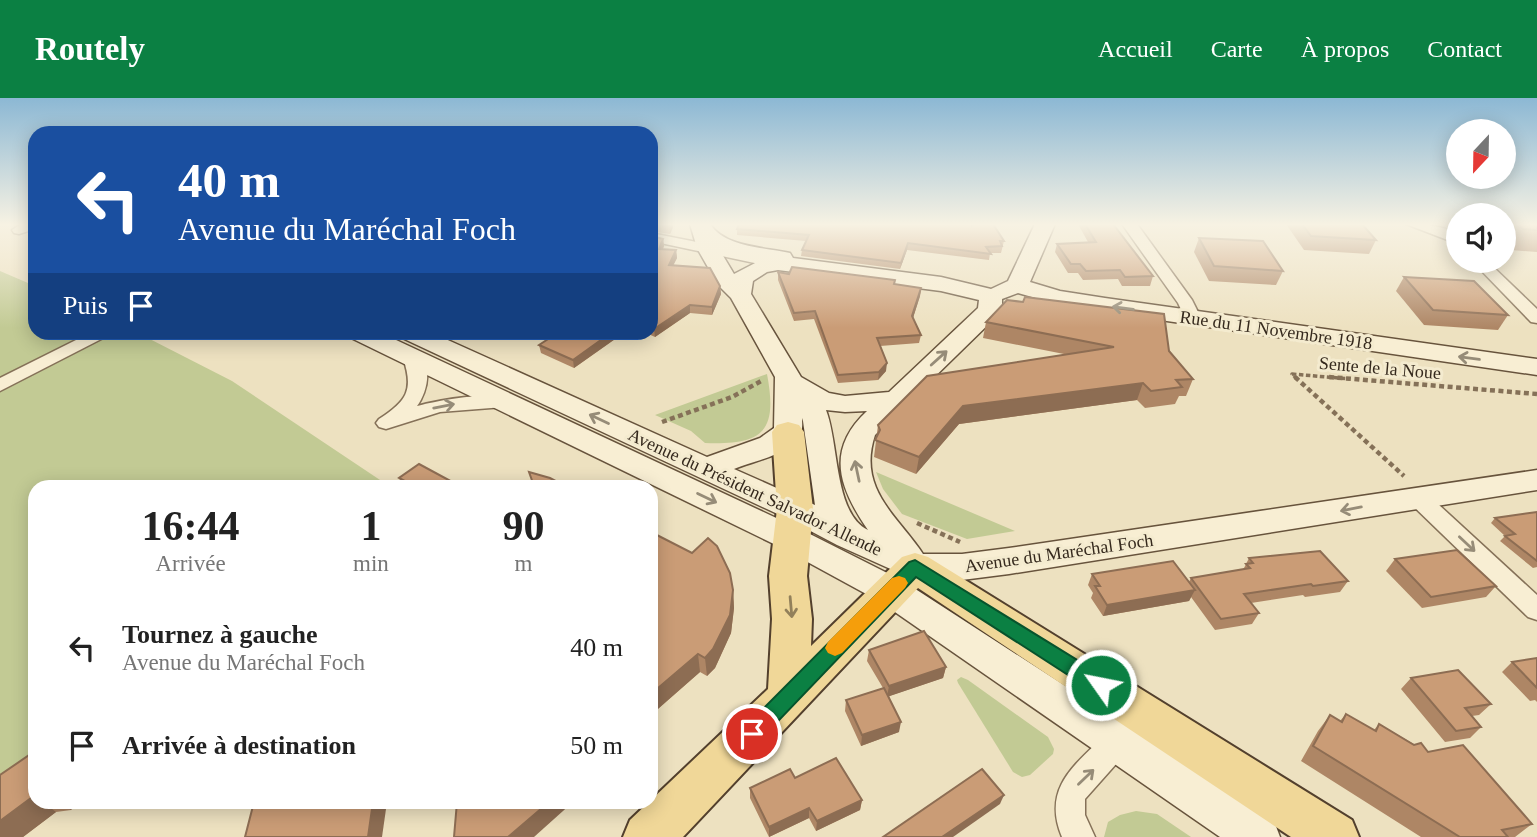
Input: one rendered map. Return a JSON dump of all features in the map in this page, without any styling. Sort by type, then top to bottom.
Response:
[{"type":"main road","points":[[788,432],[794,524],[788,576],[792,619],[789,694]]},
{"type":"main road","points":[[648,837],[715,773],[903,579],[946,601],[1299,837]]},
{"type":"main road","points":[[1131,727],[1334,837]]},
{"type":"street","points":[[716,258],[729,285],[740,294],[789,382],[817,421],[831,508],[844,532],[903,579]]},
{"type":"street","points":[[750,258],[941,284],[990,296],[1017,285],[1029,258]]},
{"type":"street","points":[[787,258],[833,268]]},
{"type":"street","points":[[1154,258],[1186,303],[1193,318]]},
{"type":"street","points":[[740,294],[742,278],[760,267],[778,263]]},
{"type":"street","points":[[1491,273],[1537,318]]},
{"type":"street","name":"Rue du 11 Novembre 1918","points":[[1017,285],[1072,300],[1537,367]]},
{"type":"street","points":[[903,579],[854,464],[856,444],[862,432],[990,310],[990,296]]},
{"type":"street","points":[[0,385],[91,340]]},
{"type":"street","name":"Avenue du Président Salvador Allende","points":[[390,340],[410,345],[706,468],[794,524],[844,532]]},
{"type":"street","points":[[410,345],[419,380],[416,394],[408,406],[386,423],[438,406],[504,401]]},
{"type":"street","name":"Avenue du Président Salvador Allende","points":[[410,345],[504,401],[794,524],[903,579]]},
{"type":"street","points":[[789,382],[823,401],[854,405],[898,398]]},
{"type":"street","points":[[706,468],[770,444],[788,432],[789,382]]},
{"type":"street","name":"Avenue du Maréchal Foch","points":[[903,579],[962,567],[1322,515],[1412,488],[1537,480]]},
{"type":"street","points":[[1412,488],[1537,610]]},
{"type":"street","points":[[1079,837],[1071,825],[1068,802],[1072,792],[1131,727],[1258,837]]},
{"type":"path","name":"Sente de la Noue","points":[[1412,488],[1292,374],[1537,394]]},
{"type":"path","points":[[655,424],[733,397],[789,382]]},
{"type":"path","points":[[905,518],[961,542]]},
{"type":"green space","points":[[0,271],[28,283],[28,340],[152,340],[232,381],[380,480],[28,480],[28,762],[0,782]]},
{"type":"green space","points":[[767,374],[770,394],[768,422],[762,431],[753,437],[725,443],[705,443],[691,431],[655,415]]},
{"type":"green space","points":[[876,472],[1015,531],[967,539],[902,514],[883,489]]},
{"type":"green space","points":[[961,677],[1048,737],[1054,749],[1053,754],[1030,775],[1022,777],[1013,772],[958,683],[957,680]]},
{"type":"green space","points":[[1136,811],[1157,814],[1191,837],[1104,837],[1108,822],[1120,815]]},
{"type":"building","points":[[658,258],[672,258],[669,265],[710,268],[720,286],[712,307],[690,305],[658,326]]},
{"type":"building","points":[[867,258],[903,258],[901,263]]},
{"type":"building","points":[[1067,258],[1140,258],[1153,276],[1125,277],[1120,270],[1086,271],[1080,264],[1071,264]]},
{"type":"building","points":[[1210,258],[1275,258],[1283,271],[1214,266]]},
{"type":"building","points":[[792,267],[895,280],[894,284],[921,288],[912,316],[921,335],[877,338],[887,363],[879,372],[838,375],[815,311],[794,313],[778,272],[789,274]]},
{"type":"building","points":[[1404,277],[1474,281],[1508,315],[1433,310]]},
{"type":"building","points":[[1025,297],[1164,314],[1169,351],[1193,379],[1176,380],[1182,387],[1151,391],[1143,383],[963,406],[919,457],[875,440],[880,430],[878,425],[927,376],[1114,347],[986,322],[1007,300],[1023,302]]},
{"type":"building","points":[[547,340],[601,340],[573,360],[539,345]]},
{"type":"building","points":[[419,464],[449,480],[403,480],[399,478]]},
{"type":"building","points":[[529,472],[554,480],[532,480]]},
{"type":"building","points":[[1537,512],[1537,561],[1505,536],[1515,534],[1495,518]]},
{"type":"building","points":[[658,536],[692,553],[708,538],[717,546],[730,573],[733,590],[730,615],[713,649],[705,658],[698,654],[658,688]]},
{"type":"building","points":[[1457,550],[1496,586],[1431,597],[1395,559]]},
{"type":"building","points":[[1320,551],[1348,581],[1244,594],[1259,613],[1221,619],[1191,578],[1250,568],[1246,564],[1253,563],[1249,558]]},
{"type":"building","points":[[1173,561],[1195,590],[1107,605],[1095,586],[1100,586],[1092,574]]},
{"type":"building","points":[[924,631],[946,667],[889,686],[869,650]]},
{"type":"building","points":[[1537,658],[1537,688],[1512,662]]},
{"type":"building","points":[[1458,670],[1491,704],[1465,708],[1481,727],[1456,731],[1411,678]]},
{"type":"building","points":[[884,688],[901,722],[862,735],[846,700]]},
{"type":"building","points":[[1346,714],[1376,731],[1379,724],[1414,745],[1421,743],[1428,752],[1463,745],[1532,824],[1502,830],[1508,837],[1460,837],[1313,746],[1330,715],[1342,722]]},
{"type":"building","points":[[28,756],[28,800],[0,821],[0,775]]},
{"type":"building","points":[[836,758],[862,800],[817,821],[809,808],[769,827],[750,788],[790,769],[795,778]]},
{"type":"building","points":[[982,769],[1004,795],[942,837],[883,837]]},
{"type":"building","points":[[252,809],[372,809],[368,837],[245,837]]},
{"type":"building","points":[[456,809],[541,809],[508,837],[454,837]]},
{"type":"slow traffic","points":[[835,648],[899,583]]},
{"type":"route","points":[[752,734],[915,567],[995,615],[1101,685]]}]
